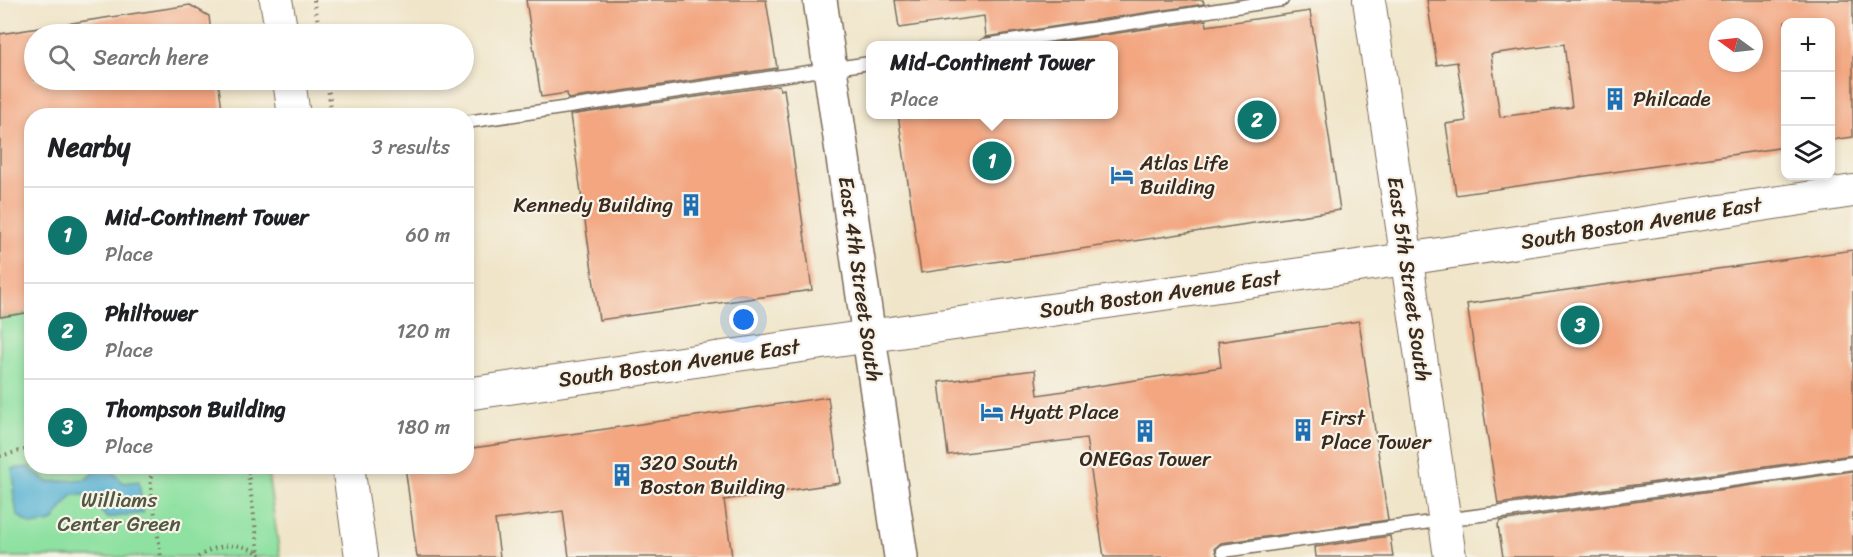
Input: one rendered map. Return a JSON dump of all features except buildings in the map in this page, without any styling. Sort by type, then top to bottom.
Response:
[{"type":"main road","name":"East 4th Street South","points":[[820,0],[900,557]]},
{"type":"street","points":[[276,0],[280,24]]},
{"type":"street","name":"East 5th Street South","points":[[1369,0],[1450,557]]},
{"type":"street","points":[[290,90],[293,108]]},
{"type":"street","name":"South Boston Avenue East","points":[[474,393],[1406,259],[1853,191]]},
{"type":"street","points":[[349,474],[361,557]]},
{"type":"lane","points":[[1011,41],[1282,0]]},
{"type":"lane","points":[[474,122],[866,64]]},
{"type":"lane","points":[[1223,551],[1853,463]]},
{"type":"path","points":[[314,0],[318,24]]},
{"type":"path","points":[[328,90],[331,108]]},
{"type":"path","points":[[0,456],[24,449]]},
{"type":"path","points":[[153,474],[150,479],[160,557]]},
{"type":"path","points":[[248,474],[259,553]]},
{"type":"path","points":[[198,557],[208,550],[225,545],[242,546],[263,557]]},
{"type":"green space","name":"Williams Center Green","points":[[24,313],[24,474],[268,474],[280,557],[0,557],[0,317]]},
{"type":"water","points":[[24,468],[24,474],[37,474],[48,482],[86,479],[92,474],[115,474],[123,483],[139,481],[143,513],[107,518],[86,495],[72,495],[52,522],[31,525],[17,515],[12,469]]},
{"type":"place","name":"Philcade","points":[[1615,99]]},
{"type":"place","name":"Philtower","points":[[1257,120]]},
{"type":"place","name":"Mid-Continent Tower","points":[[992,161]]},
{"type":"place","name":"Atlas Life Building","points":[[1122,175]]},
{"type":"place","name":"Kennedy Building","points":[[691,205]]},
{"type":"place","name":"Thompson Building","points":[[1580,325]]},
{"type":"place","name":"Hyatt Place","points":[[992,412]]},
{"type":"place","name":"First Place Tower","points":[[1303,430]]},
{"type":"place","name":"ONEGas Tower","points":[[1145,431]]},
{"type":"place","name":"320 South Boston Building","points":[[622,475]]}]
